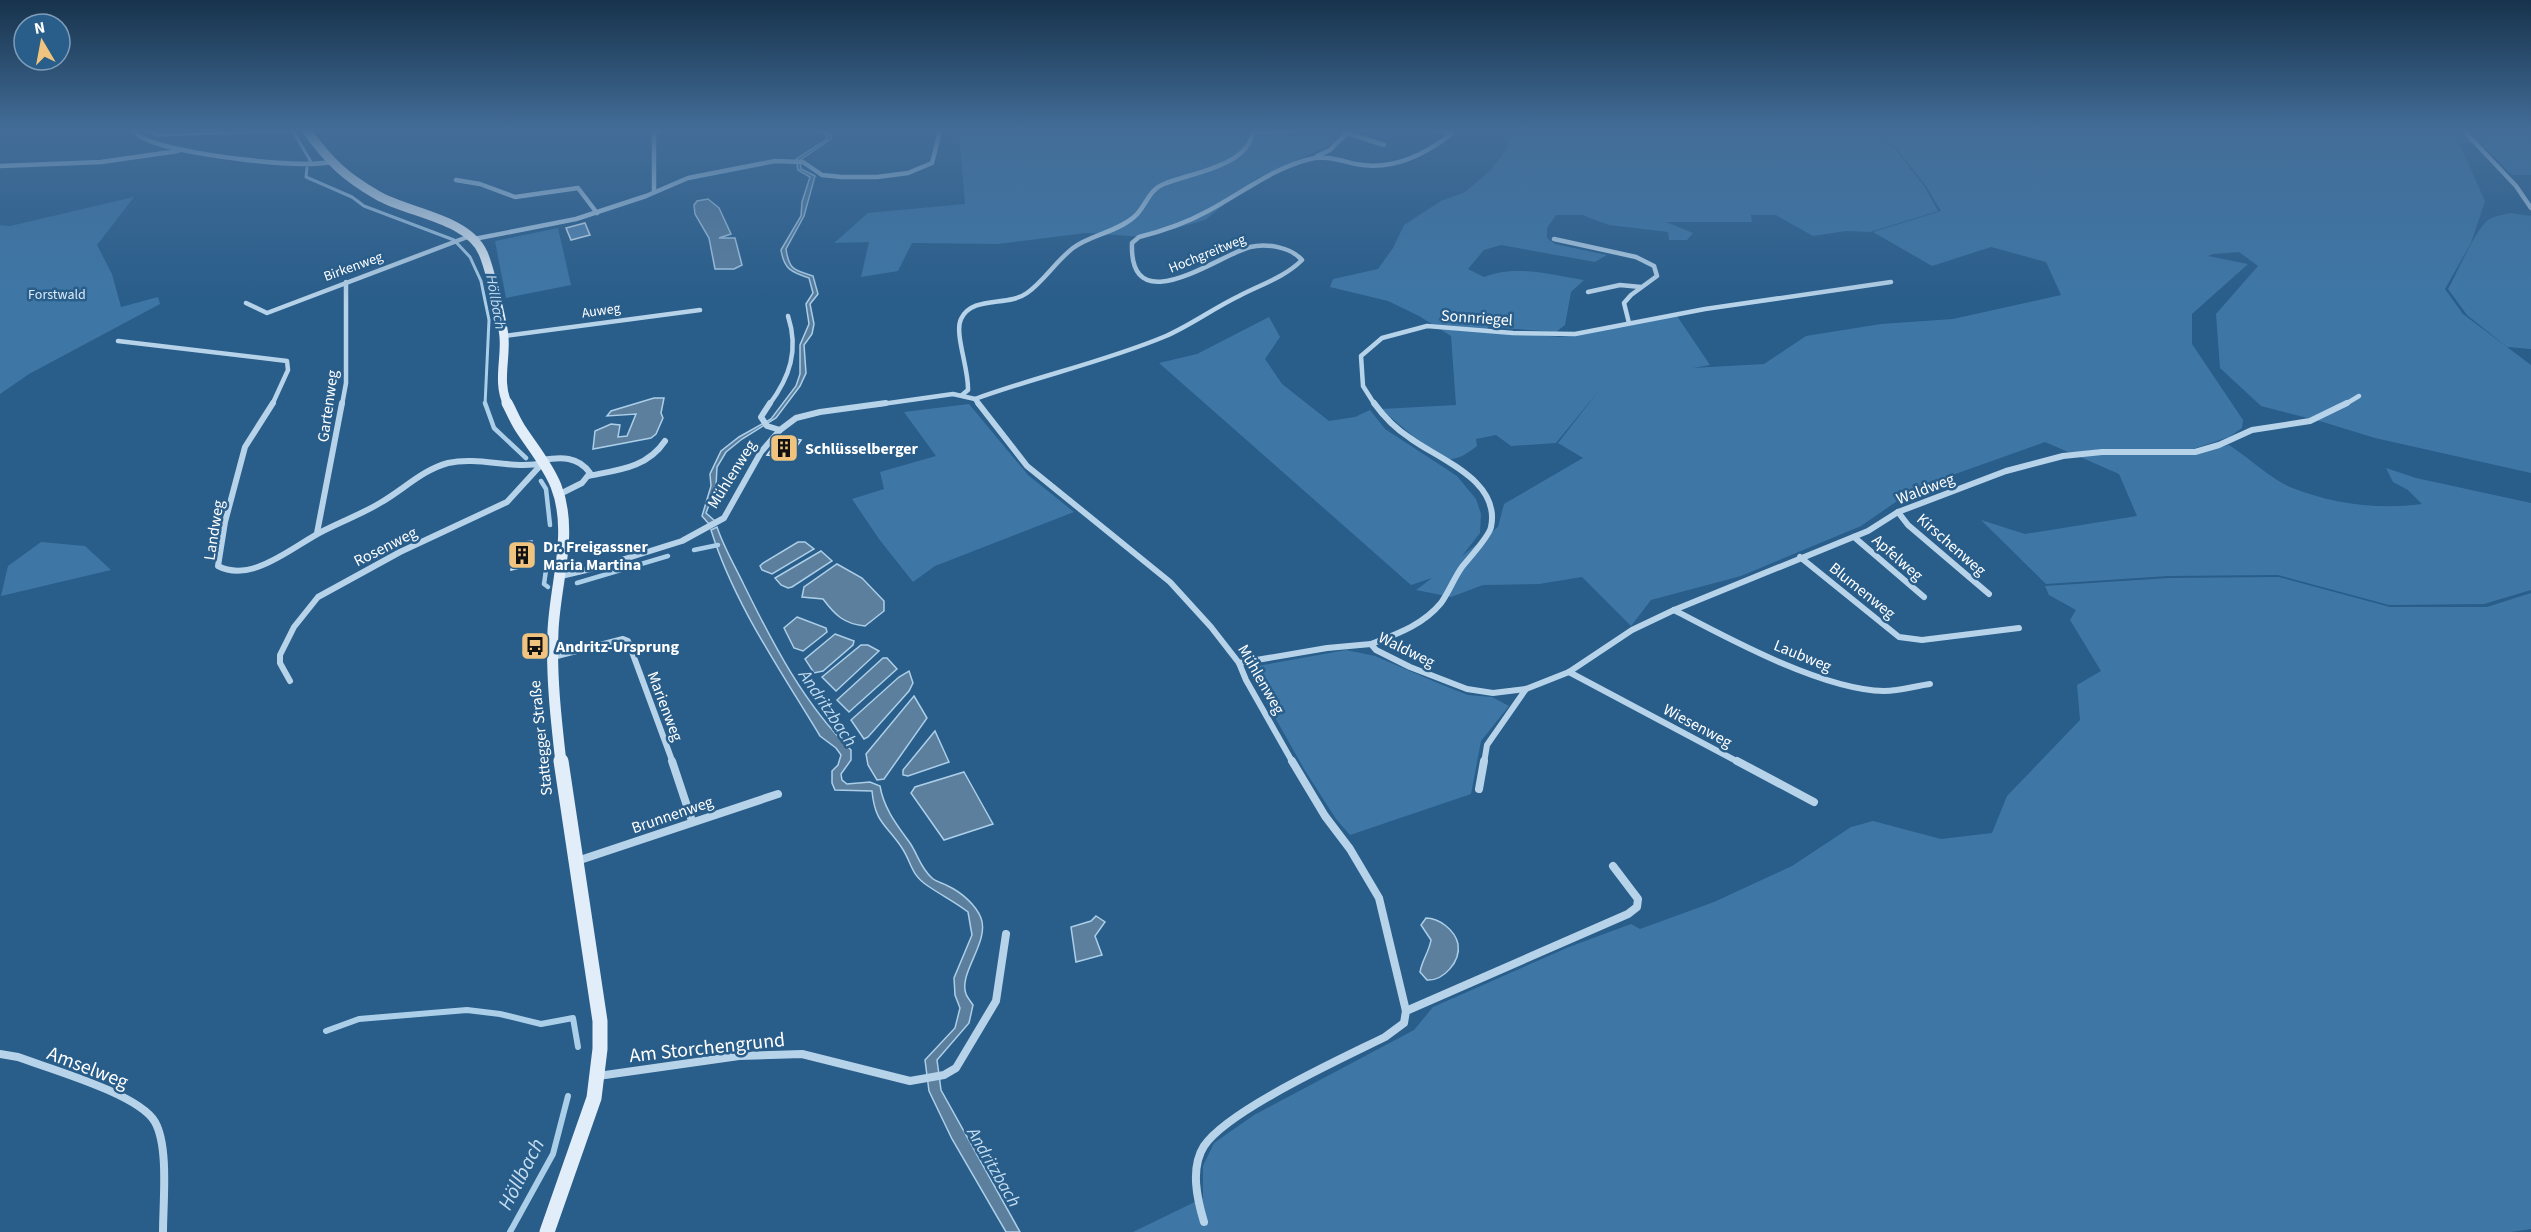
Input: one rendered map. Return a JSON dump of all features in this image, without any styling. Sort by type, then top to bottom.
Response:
[{"type":"main road","points":[[367,188],[379,197],[456,227],[472,237]]},
{"type":"main road","name":"Stattegger Straße","points":[[472,237],[483,252],[491,276],[504,336],[502,380],[505,399],[520,429],[543,462],[558,495],[564,539],[552,657],[558,744],[574,862],[600,1020],[598,1076],[594,1098],[547,1232]]},
{"type":"street","points":[[492,188],[515,197],[575,188]]},
{"type":"street","points":[[579,188],[597,213]]},
{"type":"street","name":"Birkenweg","points":[[246,303],[267,314],[346,282],[472,237],[534,228],[597,213],[663,188]]},
{"type":"street","points":[[962,394],[968,390],[969,381],[958,332],[962,315],[980,303],[1026,294],[1073,248],[1134,217],[1156,188]]},
{"type":"street","name":"Hochgreitweg","points":[[975,399],[1086,366],[1168,335],[1238,296],[1298,267],[1302,260],[1299,256],[1279,248],[1262,246],[1241,250],[1180,280],[1158,281],[1138,275],[1132,256],[1132,243],[1139,237],[1206,213],[1245,188]]},
{"type":"street","points":[[2518,188],[2531,208]]},
{"type":"street","points":[[1554,239],[1636,257],[1654,266],[1657,276],[1628,295],[1624,303],[1629,323]]},
{"type":"street","name":"Gartenweg","points":[[317,533],[346,383],[346,282]]},
{"type":"street","name":"Sonnriegel","points":[[1371,644],[1411,629],[1441,603],[1454,578],[1491,528],[1491,511],[1486,495],[1471,477],[1408,438],[1383,416],[1363,386],[1361,356],[1382,338],[1427,326],[1513,333],[1575,334],[1629,323],[1891,282]]},
{"type":"street","points":[[1588,292],[1620,285],[1643,287]]},
{"type":"street","name":"Auweg","points":[[504,336],[700,310]]},
{"type":"street","points":[[780,430],[767,426],[762,421],[764,413],[783,386],[791,368],[794,335],[788,316]]},
{"type":"street","name":"Landweg","points":[[118,341],[287,361],[288,370],[276,399],[245,447],[225,522],[218,567],[222,570],[245,572],[284,554],[317,533],[375,507],[422,476],[447,463],[480,460],[530,468],[562,457],[571,458],[583,464],[590,473],[588,476]]},
{"type":"street","points":[[962,394],[975,399]]},
{"type":"street","name":"Mühlenweg","points":[[561,576],[599,567],[682,541],[724,518],[754,462],[780,430],[796,418],[810,413],[962,394]]},
{"type":"street","name":"Waldweg","points":[[1239,663],[1327,648],[1371,644],[1376,650],[1410,667],[1467,689],[1493,693],[1526,689],[1569,672],[1632,630],[1674,610],[1868,531],[1898,512],[2006,471],[2063,456],[2102,452],[2195,452],[2219,445],[2252,430],[2310,421],[2328,414],[2359,396]]},
{"type":"street","name":"Mühlenweg","points":[[975,399],[1027,466],[1170,582],[1211,627],[1239,663],[1246,680],[1295,767],[1325,816],[1350,849],[1378,898],[1406,1011]]},
{"type":"street","points":[[558,495],[582,483],[588,476],[639,464],[659,452],[665,441]]},
{"type":"street","name":"Rosenweg","points":[[290,681],[279,662],[280,653],[308,606],[318,597],[400,552],[507,502],[524,486],[530,474],[543,462]]},
{"type":"street","name":"Kirschenweg","points":[[1898,512],[1908,525],[1989,594]]},
{"type":"street","name":"Apfelweg","points":[[1854,537],[1924,597]]},
{"type":"street","name":"Blumenweg","points":[[1800,557],[1899,636],[1922,640],[2019,628]]},
{"type":"street","name":"Laubweg","points":[[1674,610],[1810,675],[1833,682],[1864,689],[1887,691],[1930,684]]},
{"type":"street","name":"Marienweg","points":[[552,657],[623,639],[628,641],[662,731],[692,821]]},
{"type":"street","name":"Wiesenweg","points":[[1569,672],[1814,802]]},
{"type":"street","points":[[1479,789],[1487,745],[1526,689]]},
{"type":"street","name":"Brunnenweg","points":[[574,862],[778,794]]},
{"type":"street","points":[[1204,1222],[1196,1196],[1198,1161],[1205,1145],[1215,1133],[1261,1104],[1400,1028],[1406,1017],[1406,1011],[1628,914],[1637,907],[1638,899],[1613,866]]},
{"type":"street","name":"Am Storchengrund","points":[[598,1076],[739,1056],[801,1053],[909,1081],[944,1075],[956,1068],[996,1001],[1006,934]]},
{"type":"street","name":"Amselweg","points":[[0,1054],[18,1057],[114,1093],[142,1108],[155,1122],[165,1155],[164,1232]]},
{"type":"green space","points":[[964,188],[1244,188],[1205,220],[1145,237],[1086,233],[997,244],[912,243],[898,271],[861,277],[869,242],[834,243],[868,213],[965,204]]},
{"type":"green space","points":[[1469,188],[1925,188],[1938,211],[1870,232],[1846,231],[1813,236],[1776,215],[1751,215],[1752,222],[1666,222],[1693,233],[1687,240],[1669,240],[1668,232],[1609,225],[1582,215],[1556,215],[1547,228],[1547,238],[1555,244],[1607,255],[1595,262],[1501,245],[1484,250],[1468,269],[1484,277],[1508,271],[1521,271],[1584,280],[1571,292],[1565,325],[1556,332],[1488,327],[1487,331],[1561,337],[1677,316],[1710,365],[1693,368],[1764,364],[1806,336],[1881,324],[1953,319],[2061,295],[2046,262],[1991,247],[1932,266],[1873,232],[1941,211],[1927,188],[2479,188],[2485,201],[2471,243],[2445,289],[2463,314],[2531,365],[2531,473],[2375,438],[2261,406],[2220,368],[2216,314],[2258,266],[2239,252],[2214,254],[2208,256],[2248,264],[2192,314],[2192,344],[2243,420],[2242,428],[2229,437],[2190,450],[2068,452],[2045,442],[1916,488],[1861,526],[1741,576],[1651,600],[1631,626],[1582,577],[1539,584],[1483,585],[1451,597],[1416,590],[1432,578],[1411,585],[1159,363],[1197,354],[1269,317],[1280,337],[1265,359],[1282,384],[1329,421],[1355,417],[1370,410],[1385,429],[1457,476],[1476,499],[1481,514],[1480,533],[1462,556],[1498,527],[1504,504],[1583,458],[1558,443],[1601,388],[1556,443],[1511,446],[1496,435],[1476,439],[1477,446],[1471,451],[1452,459],[1448,459],[1414,437],[1381,409],[1456,405],[1451,336],[1419,316],[1388,301],[1330,287],[1333,279],[1378,269],[1393,248],[1404,225],[1441,201]]},
{"type":"green space","name":"Forstwald","points":[[134,197],[97,245],[112,274],[121,307],[158,297],[160,304],[29,374],[0,394],[0,225],[10,226]]},
{"type":"green space","points":[[2510,213],[2531,216],[2531,349],[2507,347],[2467,315],[2448,289],[2483,225],[2490,219]]},
{"type":"green space","points":[[558,228],[571,285],[506,298],[495,241]]},
{"type":"green space","points":[[969,404],[1028,475],[1074,512],[935,566],[913,582],[879,539],[852,499],[884,489],[880,472],[936,456],[904,412]]},
{"type":"green space","points":[[2229,445],[2283,484],[2322,498],[2372,506],[2422,504],[2408,490],[2393,482],[2386,468],[2416,478],[2531,503],[2531,590],[2484,604],[2389,605],[2278,575],[2168,576],[2046,584],[1981,520],[2025,534],[2137,516],[2119,474],[2078,456],[2116,453],[2196,454]]},
{"type":"green space","points":[[41,542],[85,546],[111,570],[1,596],[8,566]]},
{"type":"green space","points":[[2279,577],[2390,607],[2487,607],[2531,593],[2531,1229],[2511,1232],[1133,1232],[1203,1198],[1203,1166],[1214,1143],[1254,1115],[1414,1030],[1433,1007],[1569,947],[1631,924],[1640,929],[1714,902],[1792,866],[1851,827],[1873,821],[1941,839],[1992,833],[2007,796],[2080,720],[2077,685],[2101,671],[2070,620],[2076,610],[2049,595],[2045,586],[2169,578]]},
{"type":"green space","points":[[1346,650],[1375,656],[1468,695],[1492,697],[1509,706],[1481,741],[1471,794],[1350,835],[1336,819],[1304,769],[1249,671],[1252,667]]},
{"type":"shaded area","points":[[806,188],[812,188],[804,216],[786,249],[789,261],[794,268],[813,276],[818,294],[810,304],[814,324],[812,334],[804,345],[806,373],[800,386],[776,418],[726,452],[717,467],[716,486],[706,513],[715,521],[709,524],[702,516],[711,486],[710,474],[721,451],[739,437],[771,419],[796,386],[800,374],[800,345],[809,324],[806,304],[813,293],[809,278],[797,274],[786,266],[781,250],[801,216]]},
{"type":"shaded area","points":[[708,199],[719,208],[731,234],[719,238],[735,238],[742,265],[734,269],[715,269],[709,238],[695,214],[694,205],[697,201]]},
{"type":"shaded area","points":[[654,398],[664,398],[661,413],[663,418],[656,434],[651,438],[593,449],[595,431],[611,424],[620,425],[618,437],[627,436],[636,414],[607,416],[611,411]]},
{"type":"shaded area","points":[[717,527],[726,550],[778,651],[804,693],[851,750],[851,760],[841,774],[842,780],[847,784],[870,782],[880,786],[888,809],[925,870],[934,879],[963,895],[976,908],[981,918],[983,927],[981,937],[966,977],[967,995],[973,1005],[969,1023],[937,1060],[941,1090],[1020,1232],[1006,1232],[952,1139],[929,1091],[925,1060],[955,1028],[960,1008],[955,995],[954,978],[972,935],[968,912],[922,882],[918,877],[902,848],[879,817],[873,802],[872,791],[835,790],[832,783],[832,771],[838,765],[841,755],[836,748],[820,736],[745,611],[711,530]]},
{"type":"shaded area","points":[[798,542],[805,542],[814,549],[772,574],[762,570],[760,566],[763,563]]},
{"type":"shaded area","points":[[821,551],[832,561],[792,587],[781,585],[775,578]]},
{"type":"shaded area","points":[[837,564],[862,578],[884,601],[884,611],[865,626],[841,618],[823,599],[802,597],[804,587]]},
{"type":"shaded area","points":[[797,617],[826,628],[827,632],[803,651],[794,648],[784,628]]},
{"type":"shaded area","points":[[835,634],[854,641],[853,645],[823,671],[814,673],[805,659]]},
{"type":"shaded area","points":[[861,645],[868,645],[879,651],[836,691],[822,677]]},
{"type":"shaded area","points":[[883,658],[887,658],[897,669],[849,712],[837,700]]},
{"type":"shaded area","points":[[909,671],[913,683],[909,691],[864,739],[851,720],[899,677]]},
{"type":"shaded area","points":[[914,696],[927,718],[884,779],[877,780],[868,765],[866,754]]},
{"type":"shaded area","points":[[935,731],[949,762],[908,776],[903,775],[903,770]]},
{"type":"shaded area","points":[[964,772],[993,824],[944,840],[911,793],[915,787]]},
{"type":"shaded area","points":[[1096,916],[1105,922],[1095,936],[1102,955],[1076,962],[1071,927],[1091,921]]},
{"type":"shaded area","points":[[1426,918],[1436,920],[1446,926],[1454,934],[1458,944],[1457,957],[1450,969],[1439,977],[1427,980],[1420,972],[1431,940],[1421,925]]},
{"type":"building","points":[[585,223],[590,235],[571,240],[566,228]]},
{"type":"building","name":"Schlüsselberger","points":[[781,436],[801,440],[790,457],[767,455]]},
{"type":"building","name":"Dr. Freigassner Maria Martina","points":[[532,541],[529,566],[511,570],[515,543]]},
{"type":"waterway","name":"Höllbach","points":[[332,188],[352,197],[364,206],[454,240],[470,257],[481,281],[489,320],[485,403]]},
{"type":"waterway","name":"Höllbach","points":[[485,403],[494,428],[526,458]]},
{"type":"waterway","name":"Höllbach","points":[[541,481],[546,489],[550,525]]},
{"type":"waterway","name":"Höllbach","points":[[694,550],[718,545]]},
{"type":"waterway","name":"Höllbach","points":[[577,583],[668,556]]},
{"type":"waterway","name":"Höllbach","points":[[547,563],[544,584],[548,587]]},
{"type":"waterway","points":[[326,1031],[359,1019],[467,1010],[500,1014],[541,1024],[573,1018],[578,1047]]},
{"type":"waterway","name":"Höllbach","points":[[510,1232],[553,1154],[568,1096]]},
{"type":"place","name":"Schlüsselberger","points":[[784,448]]},
{"type":"place","name":"Dr. Freigassner Maria Martina","points":[[522,555]]},
{"type":"place","name":"Andritz-Ursprung","points":[[535,646]]},
{"type":"water label","name":"Andritzbach","points":[[828,708]]},
{"type":"water label","name":"Andritzbach","points":[[994,1167]]}]
